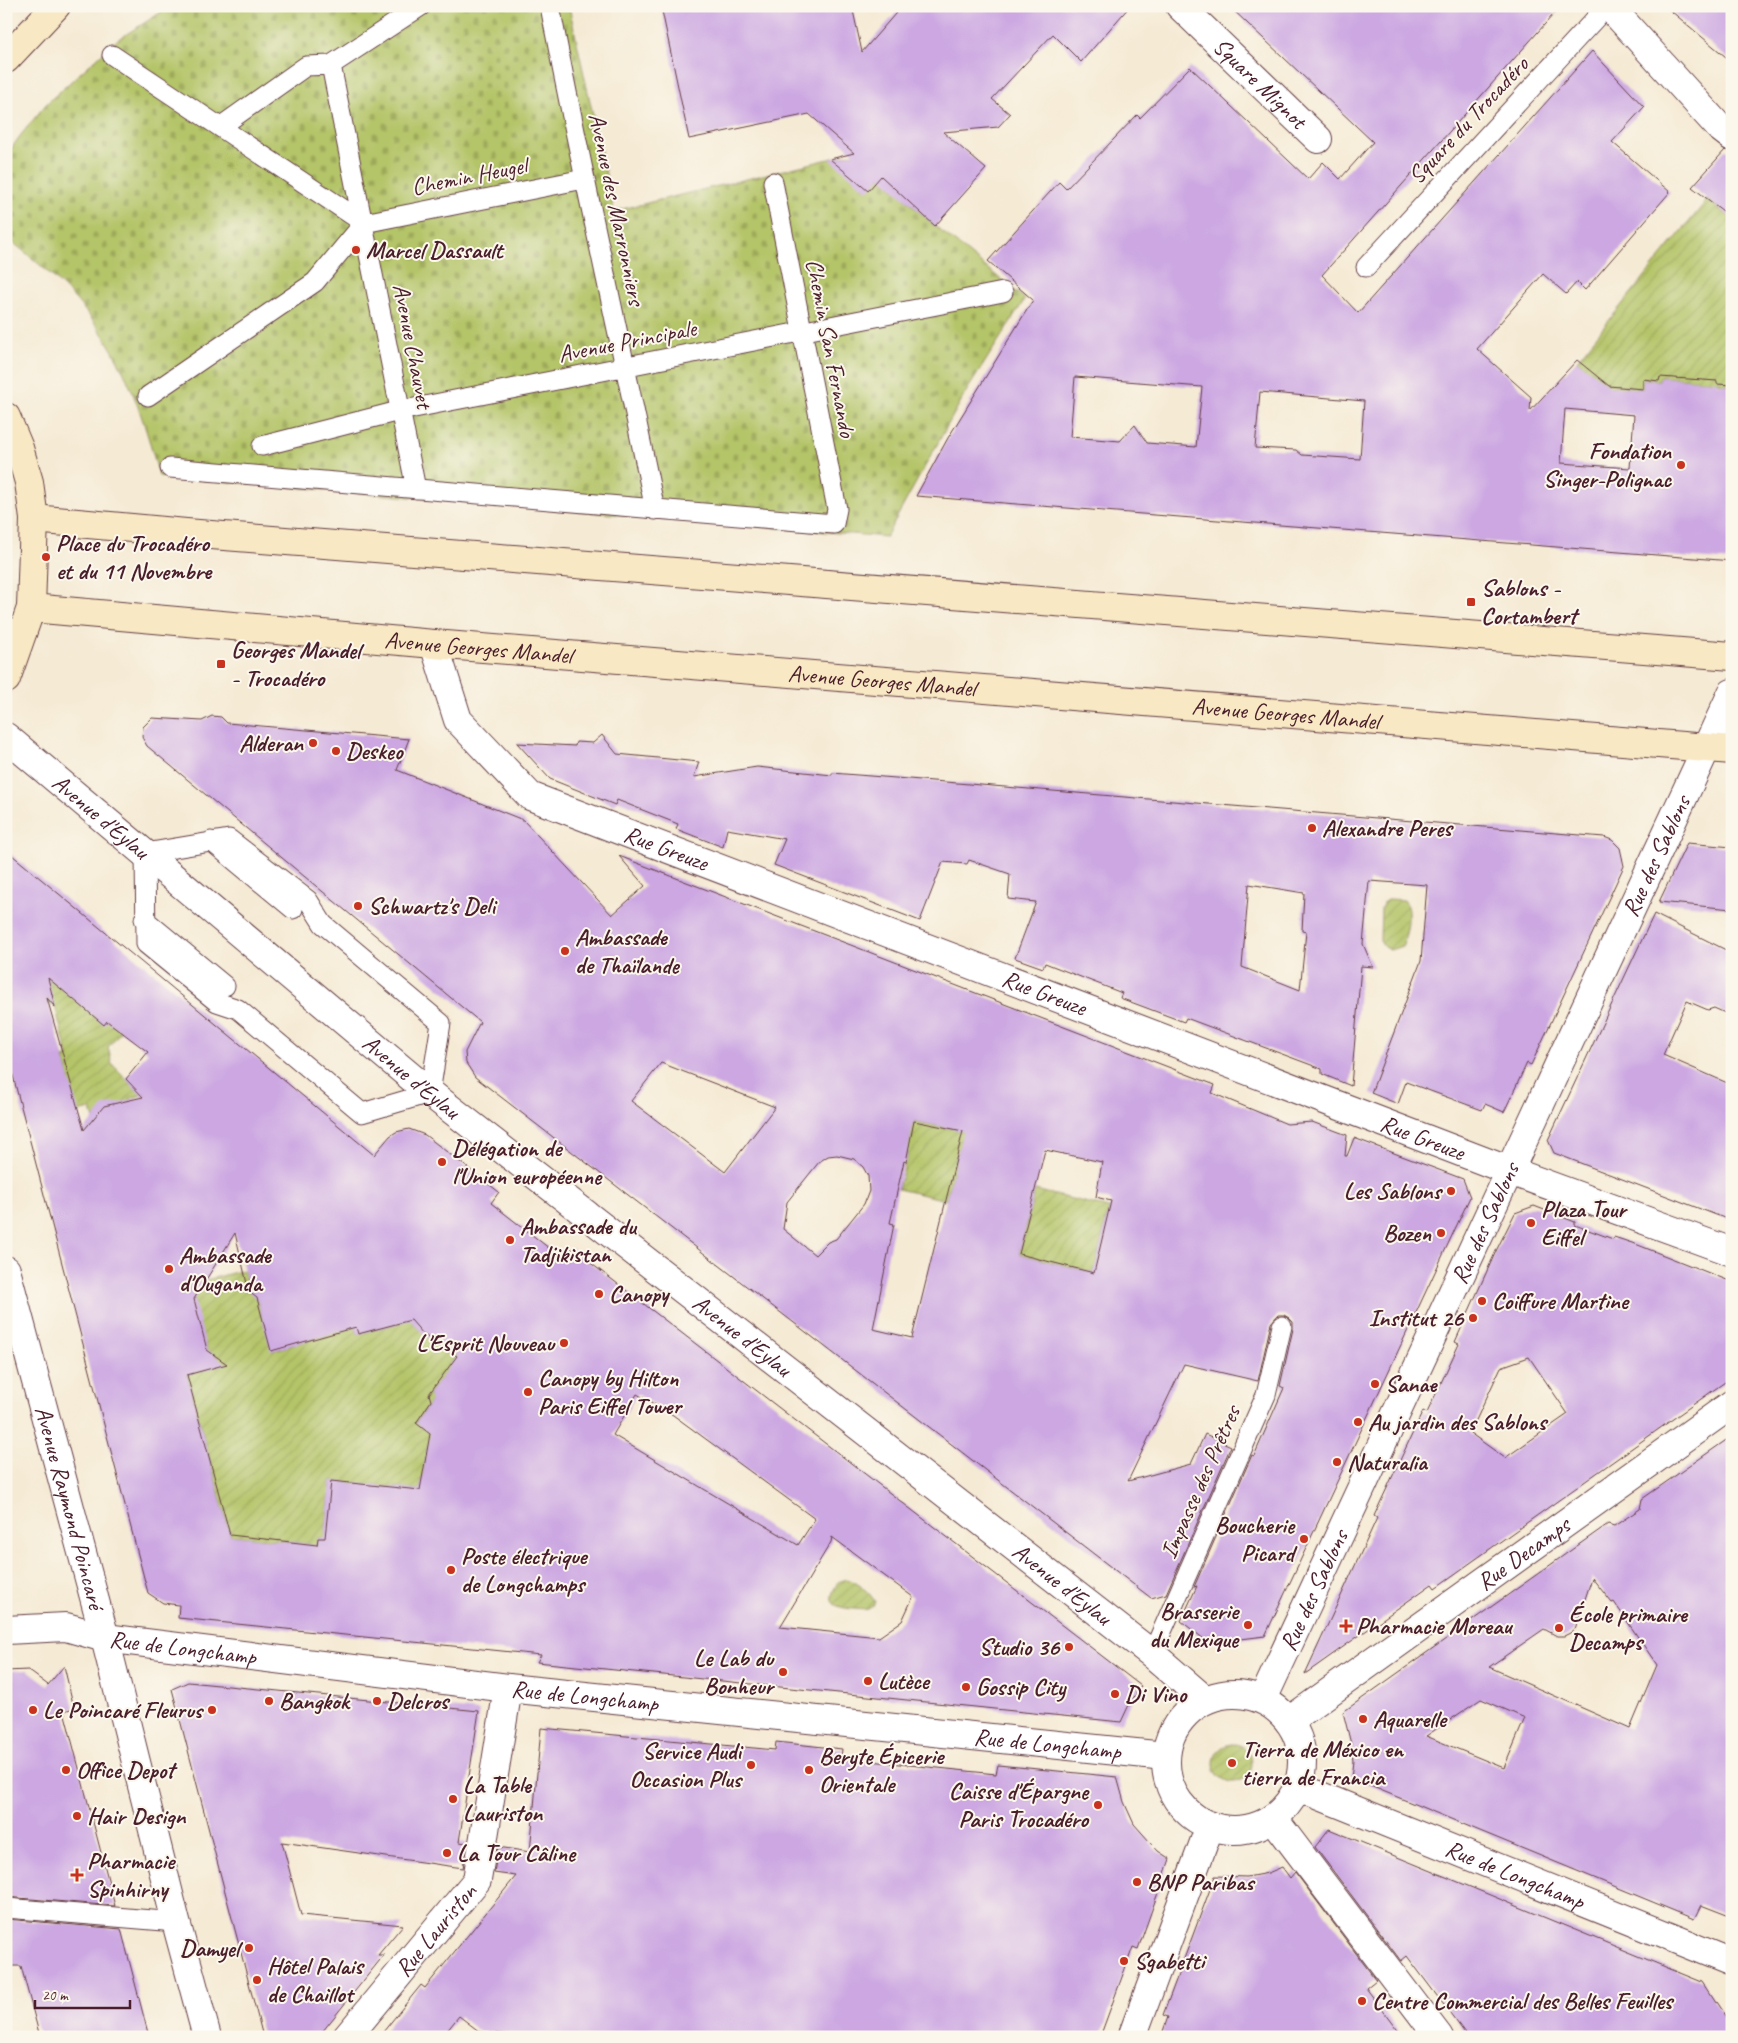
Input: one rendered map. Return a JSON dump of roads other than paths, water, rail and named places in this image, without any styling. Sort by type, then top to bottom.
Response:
[{"type":"main road","points":[[6,59],[56,6]]},
{"type":"main road","points":[[6,417],[19,448],[29,482],[34,518],[31,608],[6,679]]},
{"type":"main road","points":[[34,518],[196,534],[1732,656]]},
{"type":"main road","name":"Avenue Georges Mandel","points":[[31,608],[434,644],[1719,749]]},
{"type":"street","name":"Square Mignot","points":[[1180,6],[1318,139]]},
{"type":"street","points":[[1608,6],[1719,127],[1732,137]]},
{"type":"street","name":"Rue Greuze","points":[[434,644],[458,720],[530,796],[1510,1170],[1732,1252]]},
{"type":"street","name":"Rue des Sablons","points":[[1263,1700],[1681,804],[1688,784],[1719,749],[1732,693]]},
{"type":"street","name":"Avenue d'Eylau","points":[[6,737],[430,1093],[1152,1654],[1204,1699]]},
{"type":"street","name":"Avenue Raymond Poincaré","points":[[6,1270],[105,1638],[176,1922],[207,2037]]},
{"type":"street","name":"Rue Decamps","points":[[1289,1721],[1732,1404]]},
{"type":"street","name":"Rue de Longchamp","points":[[6,1630],[66,1627],[105,1638],[508,1688],[1165,1756]]},
{"type":"street","name":"Rue Lauriston","points":[[347,2037],[477,1880],[508,1688]]},
{"type":"street","points":[[1234,1693],[1249,1695],[1263,1700],[1278,1709],[1289,1721],[1298,1736],[1302,1753],[1302,1770],[1298,1787],[1288,1804],[1273,1818],[1259,1826],[1243,1830],[1226,1830],[1197,1820],[1185,1810],[1169,1785],[1165,1756],[1169,1738],[1177,1722],[1189,1709],[1204,1699],[1234,1693]]},
{"type":"street","name":"Rue de Longchamp","points":[[1298,1787],[1732,1962]]},
{"type":"street","points":[[1273,1818],[1439,2037]]},
{"type":"street","points":[[1132,2037],[1210,1826]]},
{"type":"lane","points":[[220,127],[306,66],[331,65],[421,6]]},
{"type":"lane","name":"Avenue des Marronniers","points":[[550,6],[584,179],[626,367],[655,510]]},
{"type":"lane","name":"Square du Trocadéro","points":[[1366,267],[1608,6]]},
{"type":"lane","points":[[112,55],[364,223],[315,282],[148,396]]},
{"type":"lane","name":"Avenue Chauvet","points":[[331,65],[416,489]]},
{"type":"lane","name":"Chemin Heugel","points":[[364,223],[584,179]]},
{"type":"lane","name":"Chemin San Fernando","points":[[655,510],[834,524],[837,509],[773,182]]},
{"type":"lane","name":"Avenue Principale","points":[[262,446],[399,411],[1003,292]]},
{"type":"lane","points":[[170,468],[655,510]]},
{"type":"lane","points":[[229,839],[308,900],[323,924],[441,1022],[430,1093],[362,1113],[238,1009],[217,1002],[146,944],[144,853],[211,841],[229,839]]},
{"type":"lane","points":[[211,841],[293,909]]},
{"type":"lane","points":[[144,919],[225,986]]},
{"type":"lane","name":"Impasse des Prêtres","points":[[1152,1654],[1266,1395],[1282,1326]]},
{"type":"lane","points":[[6,1908],[176,1922]]},
{"type":"place","name":"Marcel Dassault","points":[[356,250]]},
{"type":"place","name":"Fondation Singer-Polignac","points":[[1681,465]]},
{"type":"place","name":"Place du Trocadéro et du 11 Novembre","points":[[46,557]]},
{"type":"place","name":"Sablons - Cortambert","points":[[1471,602]]},
{"type":"place","name":"Georges Mandel - Trocadéro","points":[[221,664]]},
{"type":"place","name":"Alderan","points":[[313,743]]},
{"type":"place","name":"Deskeo","points":[[336,751]]},
{"type":"place","name":"Alexandre Peres","points":[[1312,828]]},
{"type":"place","name":"Schwartz's Deli","points":[[358,906]]},
{"type":"place","name":"Ambassade de Thaïlande","points":[[565,951]]},
{"type":"place","name":"Délégation de l'Union européenne","points":[[442,1162]]},
{"type":"place","name":"Les Sablons","points":[[1451,1191]]},
{"type":"place","name":"Plaza Tour Eiffel","points":[[1531,1223]]},
{"type":"place","name":"Bozen","points":[[1441,1233]]},
{"type":"place","name":"Ambassade du Tadjikistan","points":[[510,1240]]},
{"type":"place","name":"Ambassade d'Ouganda","points":[[169,1269]]},
{"type":"place","name":"Canopy","points":[[599,1294]]},
{"type":"place","name":"Coiffure Martine","points":[[1482,1301]]},
{"type":"place","name":"Institut 26","points":[[1473,1318]]},
{"type":"place","name":"L'Esprit Nouveau","points":[[564,1343]]},
{"type":"place","name":"Sanae","points":[[1375,1384]]},
{"type":"place","name":"Canopy by Hilton Paris Eiffel Tower","points":[[528,1392]]},
{"type":"place","name":"Au jardin des Sablons","points":[[1358,1422]]},
{"type":"place","name":"Naturalia","points":[[1337,1462]]},
{"type":"place","name":"Boucherie Picard","points":[[1304,1539]]},
{"type":"place","name":"Poste électrique de Longchamps","points":[[451,1570]]},
{"type":"place","name":"Brasserie du Mexique","points":[[1248,1625]]},
{"type":"place","name":"Pharmacie Moreau","points":[[1346,1626]]},
{"type":"place","name":"École primaire Decamps","points":[[1559,1628]]},
{"type":"place","name":"Studio 36","points":[[1069,1647]]},
{"type":"place","name":"Le Lab du Bonheur","points":[[783,1672]]},
{"type":"place","name":"Lutèce","points":[[868,1681]]},
{"type":"place","name":"Gossip City","points":[[966,1687]]},
{"type":"place","name":"Di Vino","points":[[1115,1694]]},
{"type":"place","name":"Bangkok","points":[[269,1701]]},
{"type":"place","name":"Delcros","points":[[377,1701]]},
{"type":"place","name":"Le Poincaré","points":[[33,1710]]},
{"type":"place","name":"Fleurus","points":[[212,1710]]},
{"type":"place","name":"Aquarelle","points":[[1363,1719]]},
{"type":"place","name":"Tierra de México en tierra de Francia","points":[[1232,1763]]},
{"type":"place","name":"Service Audi Occasion Plus","points":[[751,1765]]},
{"type":"place","name":"Office Depot","points":[[66,1770]]},
{"type":"place","name":"Beryte Épicerie Orientale","points":[[809,1770]]},
{"type":"place","name":"La Table Lauriston","points":[[453,1799]]},
{"type":"place","name":"Caisse d'Épargne Paris Trocadéro","points":[[1098,1805]]},
{"type":"place","name":"Hair Design","points":[[77,1816]]},
{"type":"place","name":"La Tour Câline","points":[[447,1853]]},
{"type":"place","name":"Pharmacie Spinhirny","points":[[77,1875]]},
{"type":"place","name":"BNP Paribas","points":[[1137,1882]]},
{"type":"place","name":"Damyel","points":[[249,1948]]},
{"type":"place","name":"Sgabetti","points":[[1124,1961]]},
{"type":"place","name":"Hôtel Palais de Chaillot","points":[[257,1980]]},
{"type":"place","name":"Centre Commercial des Belles Feuilles","points":[[1362,2001]]}]
